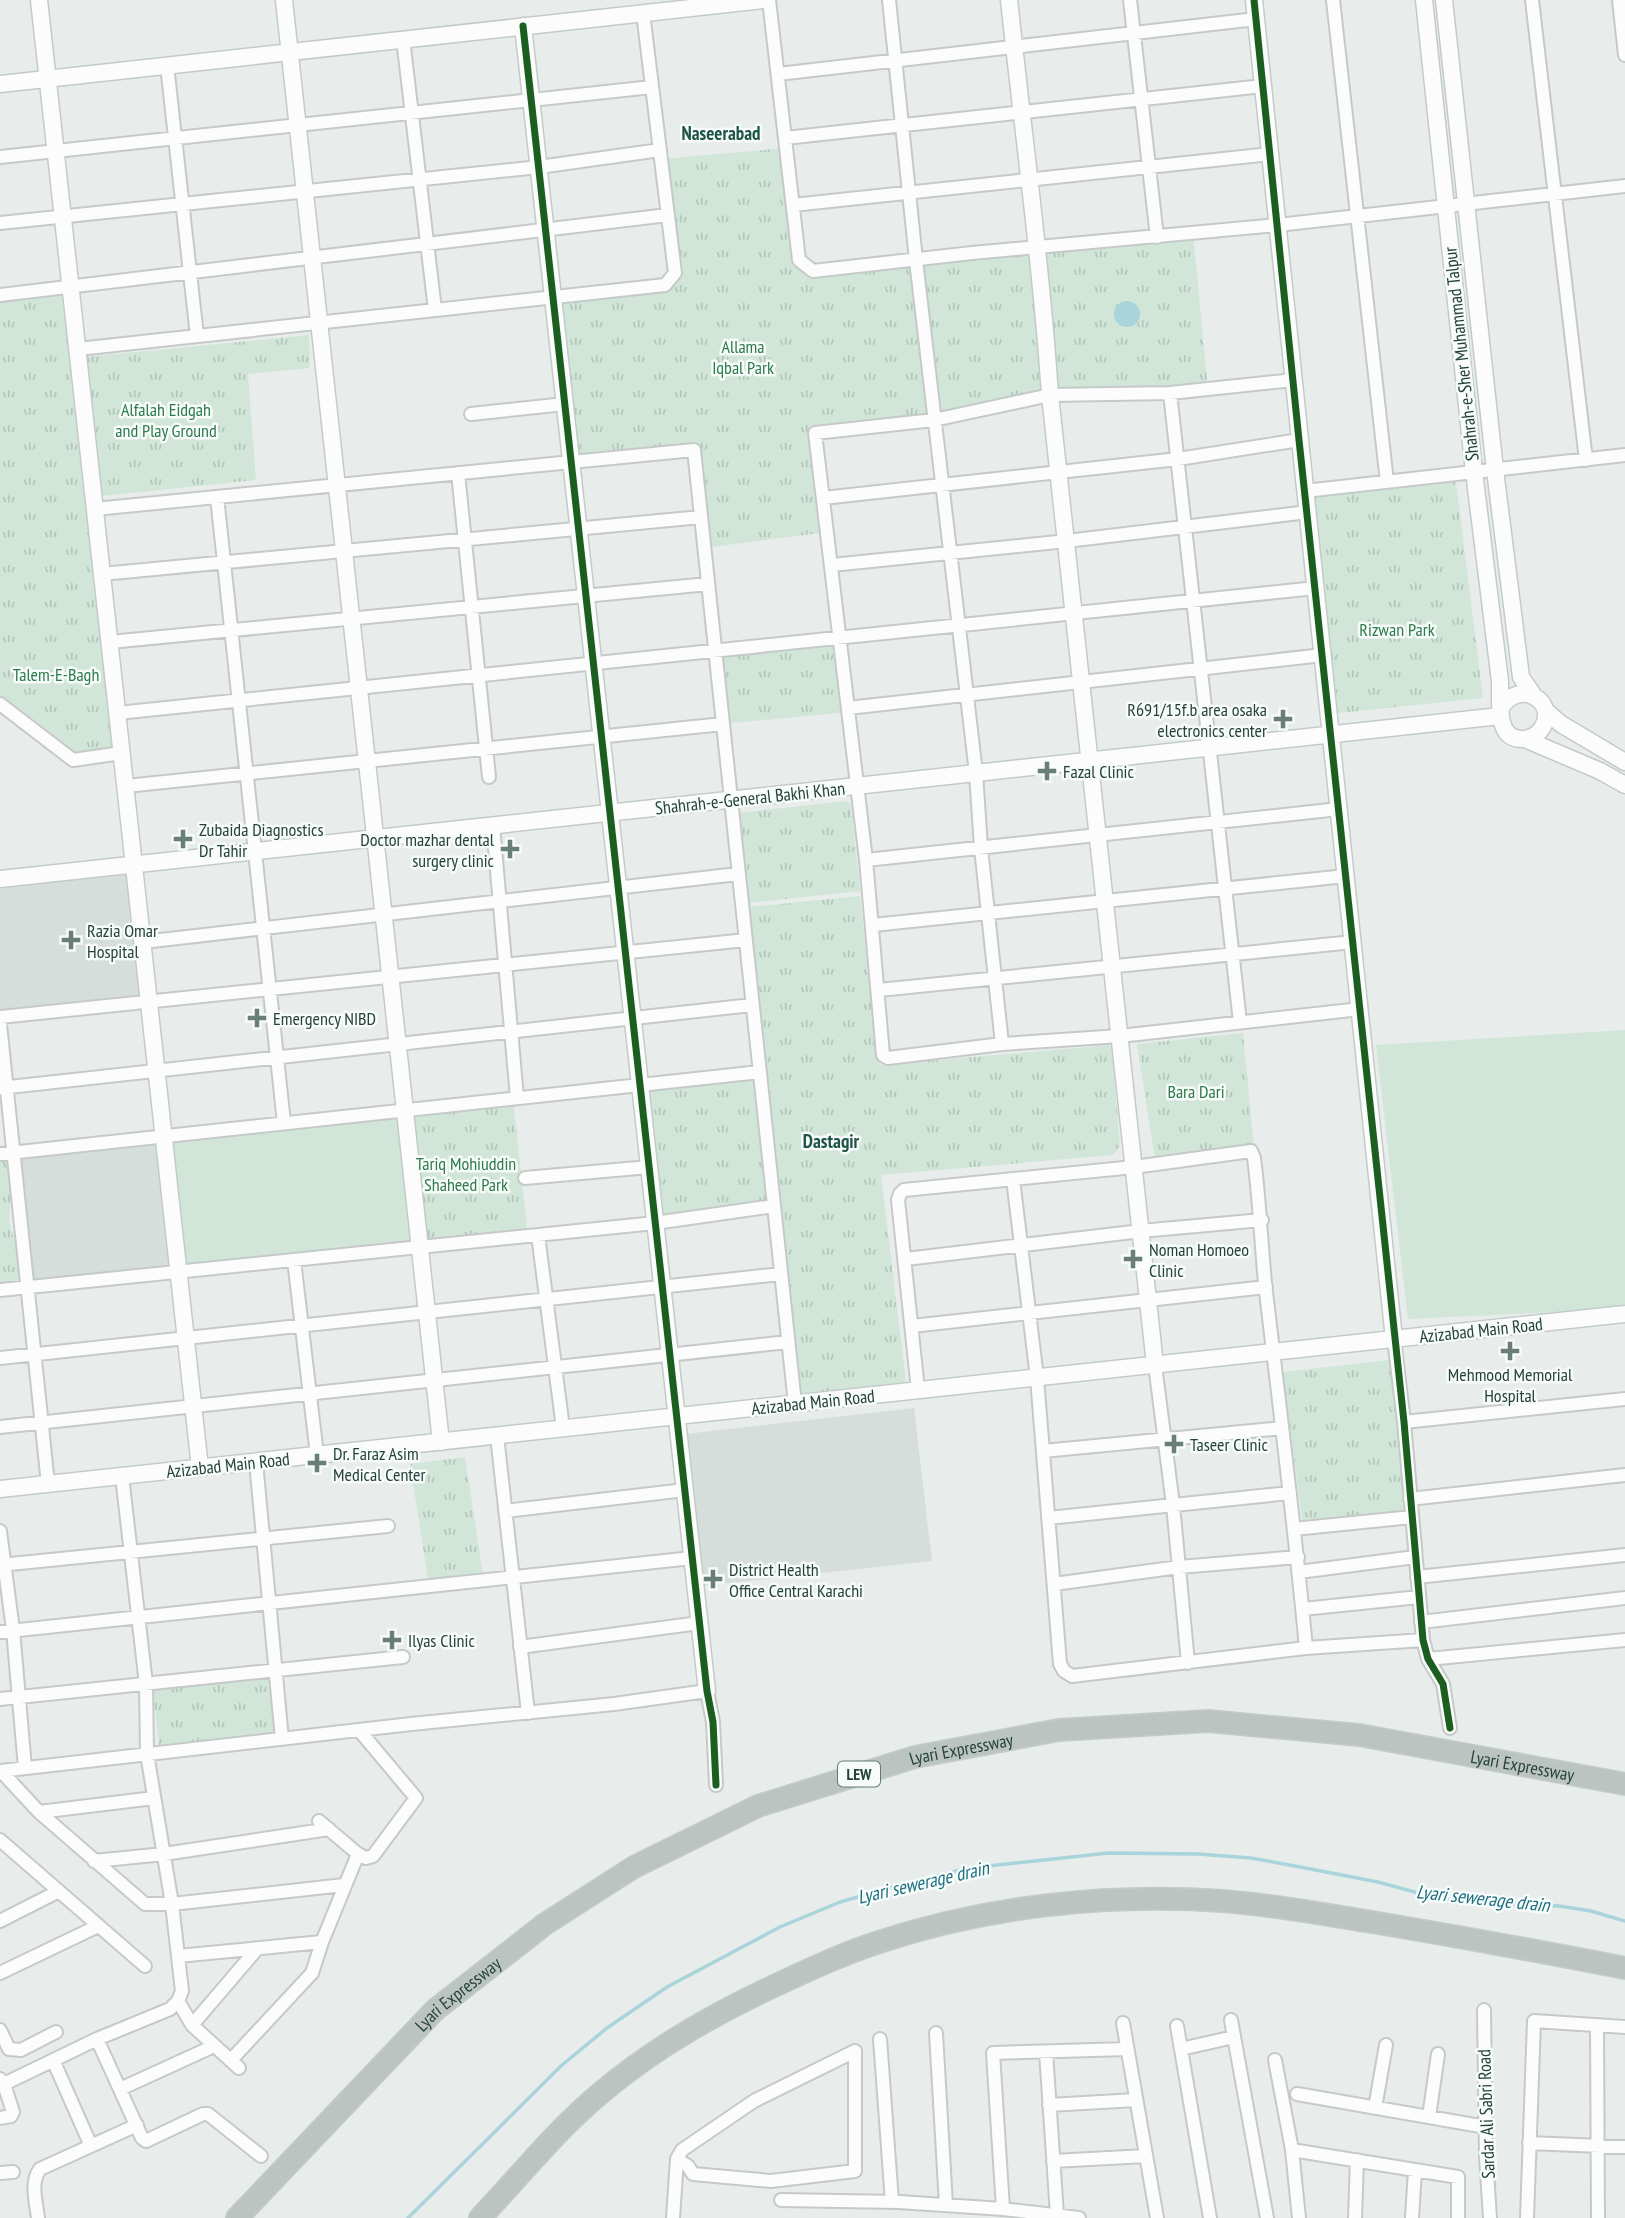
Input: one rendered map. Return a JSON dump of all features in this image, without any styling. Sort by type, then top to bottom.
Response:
[{"type":"highway","name":"Lyari Expressway","points":[[237,2218],[435,2010],[545,1924],[634,1867],[758,1806],[902,1761],[1059,1730],[1208,1721],[1359,1735],[1625,1784]]},
{"type":"highway","points":[[480,2218],[553,2136],[603,2091],[689,2031],[751,1997],[846,1954],[911,1932],[978,1916],[1115,1900],[1185,1899],[1254,1903],[1625,1968]]},
{"type":"street","points":[[39,0],[200,1468]]},
{"type":"street","points":[[284,0],[441,1442]]},
{"type":"street","points":[[0,84],[643,13],[708,3],[764,0]]},
{"type":"street","points":[[769,0],[799,260],[813,271],[1625,187]]},
{"type":"street","points":[[889,0],[916,261],[976,773],[981,848],[1002,1044]]},
{"type":"street","points":[[1009,0],[1043,291],[1050,394],[1155,1365],[1173,1505],[1188,1663]]},
{"type":"street","points":[[1130,0],[1157,237]]},
{"type":"street","points":[[1254,0],[1404,1422],[1423,1640],[1428,1659],[1443,1684],[1450,1728]]},
{"type":"street","points":[[1333,0],[1387,482]]},
{"type":"street","name":"Shahrah-e-Sher Muhammad Talpur","points":[[1424,0],[1474,472],[1500,681],[1500,712]]},
{"type":"street","name":"Shahrah-e-Sher Muhammad Talpur","points":[[1444,0],[1495,470],[1521,677],[1534,696]]},
{"type":"street","points":[[1532,0],[1586,460]]},
{"type":"street","points":[[1619,0],[1625,55]]},
{"type":"street","points":[[78,349],[665,285],[675,273],[643,13]]},
{"type":"street","points":[[778,74],[1256,19]]},
{"type":"street","points":[[523,26],[699,1623],[713,1722],[716,1784]]},
{"type":"street","points":[[403,39],[435,310]]},
{"type":"street","points":[[167,65],[197,336]]},
{"type":"street","points":[[785,138],[1263,86]]},
{"type":"street","points":[[0,157],[652,87]]},
{"type":"street","points":[[0,223],[539,167],[660,150]]},
{"type":"street","points":[[793,205],[1270,154]]},
{"type":"street","points":[[0,295],[668,215]]},
{"type":"street","points":[[1294,380],[1170,393],[1050,394],[934,420],[815,433],[866,860],[885,1058],[1002,1044],[1120,1037],[1360,1009]]},
{"type":"street","points":[[1170,393],[1240,1022]]},
{"type":"street","points":[[471,414],[565,404]]},
{"type":"street","points":[[823,498],[1178,459],[1299,440]]},
{"type":"street","points":[[95,509],[694,450],[795,1404]]},
{"type":"street","points":[[1305,491],[1625,455]]},
{"type":"street","points":[[458,473],[489,777]]},
{"type":"street","points":[[217,497],[284,1123]]},
{"type":"street","points":[[832,565],[1067,541],[1308,512]]},
{"type":"street","points":[[102,574],[701,517]]},
{"type":"street","points":[[110,642],[708,584]]},
{"type":"street","points":[[118,713],[1316,588]]},
{"type":"street","points":[[848,708],[1323,655]]},
{"type":"street","points":[[1625,762],[1576,734],[1547,712],[1534,696],[1518,693],[1511,696],[1500,712],[1505,731],[1600,771],[1625,785]]},
{"type":"street","points":[[0,704],[72,760],[122,753]]},
{"type":"street","name":"Shahrah-e-General Bakhi Khan","points":[[0,879],[1331,735],[1500,712]]},
{"type":"street","points":[[1525,739],[1543,728],[1547,712]]},
{"type":"street","points":[[126,786],[723,724]]},
{"type":"street","points":[[866,860],[1339,809]]},
{"type":"street","points":[[493,826],[517,1098]]},
{"type":"street","points":[[143,942],[738,874]]},
{"type":"street","points":[[873,925],[1346,876]]},
{"type":"street","points":[[0,1017],[746,940]]},
{"type":"street","points":[[879,990],[1353,942]]},
{"type":"street","points":[[3,1087],[752,1006]]},
{"type":"street","points":[[0,1024],[7,1153],[28,1287],[48,1484]]},
{"type":"street","points":[[7,1153],[760,1072]]},
{"type":"street","points":[[918,1390],[898,1200],[904,1190],[1134,1167],[1251,1152],[1262,1220],[1266,1287],[1306,1648]]},
{"type":"street","points":[[525,1178],[649,1167]]},
{"type":"street","points":[[1013,1179],[1037,1378],[1060,1664],[1064,1671],[1072,1676],[1306,1648],[1423,1640]]},
{"type":"street","points":[[0,1290],[655,1223],[774,1206]]},
{"type":"street","points":[[906,1259],[1141,1231],[1262,1220]]},
{"type":"street","points":[[538,1235],[563,1429]]},
{"type":"street","points":[[294,1260],[317,1455]]},
{"type":"street","points":[[0,1358],[781,1274]]},
{"type":"street","points":[[912,1325],[1266,1287]]},
{"type":"street","name":"Azizabad Main Road","points":[[0,1489],[1625,1314]]},
{"type":"street","points":[[0,1427],[788,1342]]},
{"type":"street","points":[[1404,1422],[1625,1399]]},
{"type":"street","points":[[1043,1451],[1282,1428]]},
{"type":"street","points":[[497,1436],[528,1713]]},
{"type":"street","points":[[256,1462],[282,1739]]},
{"type":"street","points":[[1410,1499],[1625,1475]]},
{"type":"street","points":[[0,2118],[11,2116],[13,2112],[2,2082],[170,2009],[178,2001],[182,1991],[172,1904],[147,1754],[146,1684],[122,1476]]},
{"type":"street","points":[[505,1511],[685,1490]]},
{"type":"street","points":[[1048,1518],[1290,1493]]},
{"type":"street","points":[[1294,1529],[1412,1517]]},
{"type":"street","points":[[2,1565],[388,1525]]},
{"type":"street","points":[[0,1531],[6,1631],[19,1697],[25,1768]]},
{"type":"street","points":[[1417,1577],[1625,1555]]},
{"type":"street","points":[[1054,1584],[1179,1566],[1298,1557]]},
{"type":"street","points":[[1299,1572],[1415,1557]]},
{"type":"street","points":[[6,1631],[692,1558]]},
{"type":"street","points":[[1303,1609],[1419,1597]]},
{"type":"street","points":[[1421,1622],[1625,1598]]},
{"type":"street","points":[[520,1647],[699,1623]]},
{"type":"street","points":[[1428,1659],[1625,1640]]},
{"type":"street","points":[[0,1699],[403,1657]]},
{"type":"street","points":[[1,1771],[707,1691]]},
{"type":"street","points":[[94,1861],[164,1854],[324,1825],[358,1854],[366,1858],[373,1856],[416,1798],[359,1730]]},
{"type":"street","points":[[1,1771],[39,1812],[139,1900],[149,1904],[172,1904],[344,1885]]},
{"type":"street","points":[[39,1812],[154,1798]]},
{"type":"street","points":[[0,1840],[145,1966]]},
{"type":"street","points":[[178,2001],[192,2025],[235,2064],[312,1973],[358,1854]]},
{"type":"street","points":[[0,1920],[59,1891]]},
{"type":"street","points":[[0,1973],[98,1926]]},
{"type":"street","points":[[178,1956],[322,1942]]},
{"type":"street","points":[[192,2025],[257,1949]]},
{"type":"street","name":"Sardar Ali Sabri Road","points":[[1484,2010],[1490,2218]]},
{"type":"street","points":[[1231,2020],[1267,2218]]},
{"type":"street","points":[[1527,2218],[1534,2021],[1625,2027]]},
{"type":"street","points":[[1123,2023],[1157,2218]]},
{"type":"street","points":[[1597,2025],[1598,2218]]},
{"type":"street","points":[[1177,2026],[1210,2218]]},
{"type":"street","points":[[0,2030],[9,2049],[15,2050],[21,2050],[56,2032]]},
{"type":"street","points":[[936,2033],[946,2205]]},
{"type":"street","points":[[1181,2049],[1234,2037]]},
{"type":"street","points":[[97,2039],[142,2138],[146,2141],[208,2114],[261,2156]]},
{"type":"street","points":[[880,2039],[892,2202]]},
{"type":"street","points":[[1375,2108],[1387,2045]]},
{"type":"street","points":[[120,2088],[214,2046]]},
{"type":"street","points":[[1003,2209],[993,2053],[1128,2049]]},
{"type":"street","points":[[673,2218],[677,2159],[682,2150],[754,2101],[855,2050],[855,2171],[771,2180],[693,2174],[688,2166],[677,2159]]},
{"type":"street","points":[[1046,2052],[1057,2215]]},
{"type":"street","points":[[1429,2118],[1438,2054]]},
{"type":"street","points":[[53,2060],[91,2146]]},
{"type":"street","points":[[1275,2060],[1292,2150],[1299,2218]]},
{"type":"street","points":[[1297,2094],[1486,2127]]},
{"type":"street","points":[[1049,2105],[1136,2100]]},
{"type":"street","points":[[38,2218],[34,2183],[40,2169],[137,2125]]},
{"type":"street","points":[[1529,2143],[1625,2147]]},
{"type":"street","points":[[1292,2150],[1458,2178],[1458,2218]]},
{"type":"street","points":[[1053,2161],[1146,2156]]},
{"type":"street","points":[[1354,2218],[1357,2160]]},
{"type":"street","points":[[1412,2218],[1415,2170]]},
{"type":"street","points":[[781,2200],[946,2205],[1079,2218]]},
{"type":"shaded area","name":"Razia Omar Hospital","points":[[134,865],[149,1001],[0,1017],[0,879]]},
{"type":"shaded area","points":[[164,1136],[179,1272],[28,1287],[14,1152]]},
{"type":"shaded area","points":[[914,1408],[932,1561],[703,1586],[685,1434]]},
{"type":"green space","name":"Allama Iqbal Park","points":[[786,148],[805,267],[1193,233],[1208,389],[1050,395],[815,433],[828,532],[704,548],[693,451],[571,462],[553,296],[672,278],[661,159]]},
{"type":"green space","name":"Talem-E-Bagh","points":[[71,287],[122,753],[73,760],[0,704],[0,295]]},
{"type":"green space","name":"Alfalah Eidgah and Play Ground","points":[[309,335],[310,368],[248,374],[256,480],[102,496],[85,357]]},
{"type":"green space","name":"Rizwan Park","points":[[1455,474],[1483,698],[1329,714],[1305,491]]},
{"type":"green space","points":[[841,638],[849,712],[723,724],[715,651]]},
{"type":"green space","points":[[846,801],[851,804],[860,891],[747,903],[737,813]]},
{"type":"green space","points":[[860,896],[877,1056],[882,1065],[1109,1045],[1112,1048],[1120,1146],[1113,1155],[881,1175],[906,1382],[799,1395],[748,907]]},
{"type":"green space","points":[[1625,1030],[1625,1304],[1601,1310],[1408,1319],[1376,1045]]},
{"type":"green space","name":"Bara Dari","points":[[1243,1033],[1254,1148],[1155,1160],[1137,1044]]},
{"type":"green space","points":[[760,1072],[774,1206],[655,1223],[640,1085]]},
{"type":"green space","name":"Tariq Mohiuddin Shaheed Park","points":[[513,1099],[528,1236],[419,1247],[405,1110]]},
{"type":"green space","points":[[405,1110],[419,1247],[179,1272],[164,1136]]},
{"type":"green space","points":[[14,1152],[9,1221],[28,1287],[0,1290],[0,1154]]},
{"type":"green space","points":[[1389,1360],[1408,1513],[1302,1520],[1283,1372]]},
{"type":"green space","points":[[465,1457],[484,1581],[429,1586],[410,1464]]},
{"type":"green space","points":[[269,1677],[275,1733],[159,1746],[153,1690]]},
{"type":"water","points":[[1127,301],[1136,305],[1140,314],[1136,323],[1127,327],[1118,323],[1114,314],[1118,305]]},
{"type":"waterway","name":"Lyari sewerage drain","points":[[408,2218],[562,2065],[607,2028],[667,1987],[780,1927],[840,1902],[907,1883],[969,1868],[1108,1853],[1198,1854],[1251,1858],[1295,1866],[1378,1882],[1433,1897],[1474,1903],[1559,1906],[1591,1911],[1625,1921]]},
{"type":"cycle path","points":[[1254,0],[1404,1422],[1423,1640],[1428,1659],[1443,1684],[1450,1728]]},
{"type":"cycle path","points":[[523,26],[707,1691],[713,1722],[716,1785]]},
{"type":"place","name":"R691/15f.b area osaka electronics center","points":[[1283,719]]},
{"type":"place","name":"Fazal Clinic","points":[[1047,771]]},
{"type":"place","name":"Zubaida Diagnostics Dr Tahir","points":[[183,839]]},
{"type":"place","name":"Doctor mazhar dental surgery clinic","points":[[510,849]]},
{"type":"place","name":"Razia Omar Hospital","points":[[71,940]]},
{"type":"place","name":"Emergency NIBD","points":[[257,1018]]},
{"type":"place","name":"Noman Homoeo Clinic","points":[[1133,1259]]},
{"type":"place","name":"Mehmood Memorial Hospital","points":[[1510,1351]]},
{"type":"place","name":"Taseer Clinic","points":[[1174,1444]]},
{"type":"place","name":"Dr. Faraz Asim Medical Center","points":[[317,1463]]},
{"type":"place","name":"District Health Office Central Karachi","points":[[713,1579]]},
{"type":"place","name":"Ilyas Clinic","points":[[392,1640]]},
{"type":"district","name":"Naseerabad","points":[[721,133]]},
{"type":"district","name":"Dastagir","points":[[831,1141]]}]
